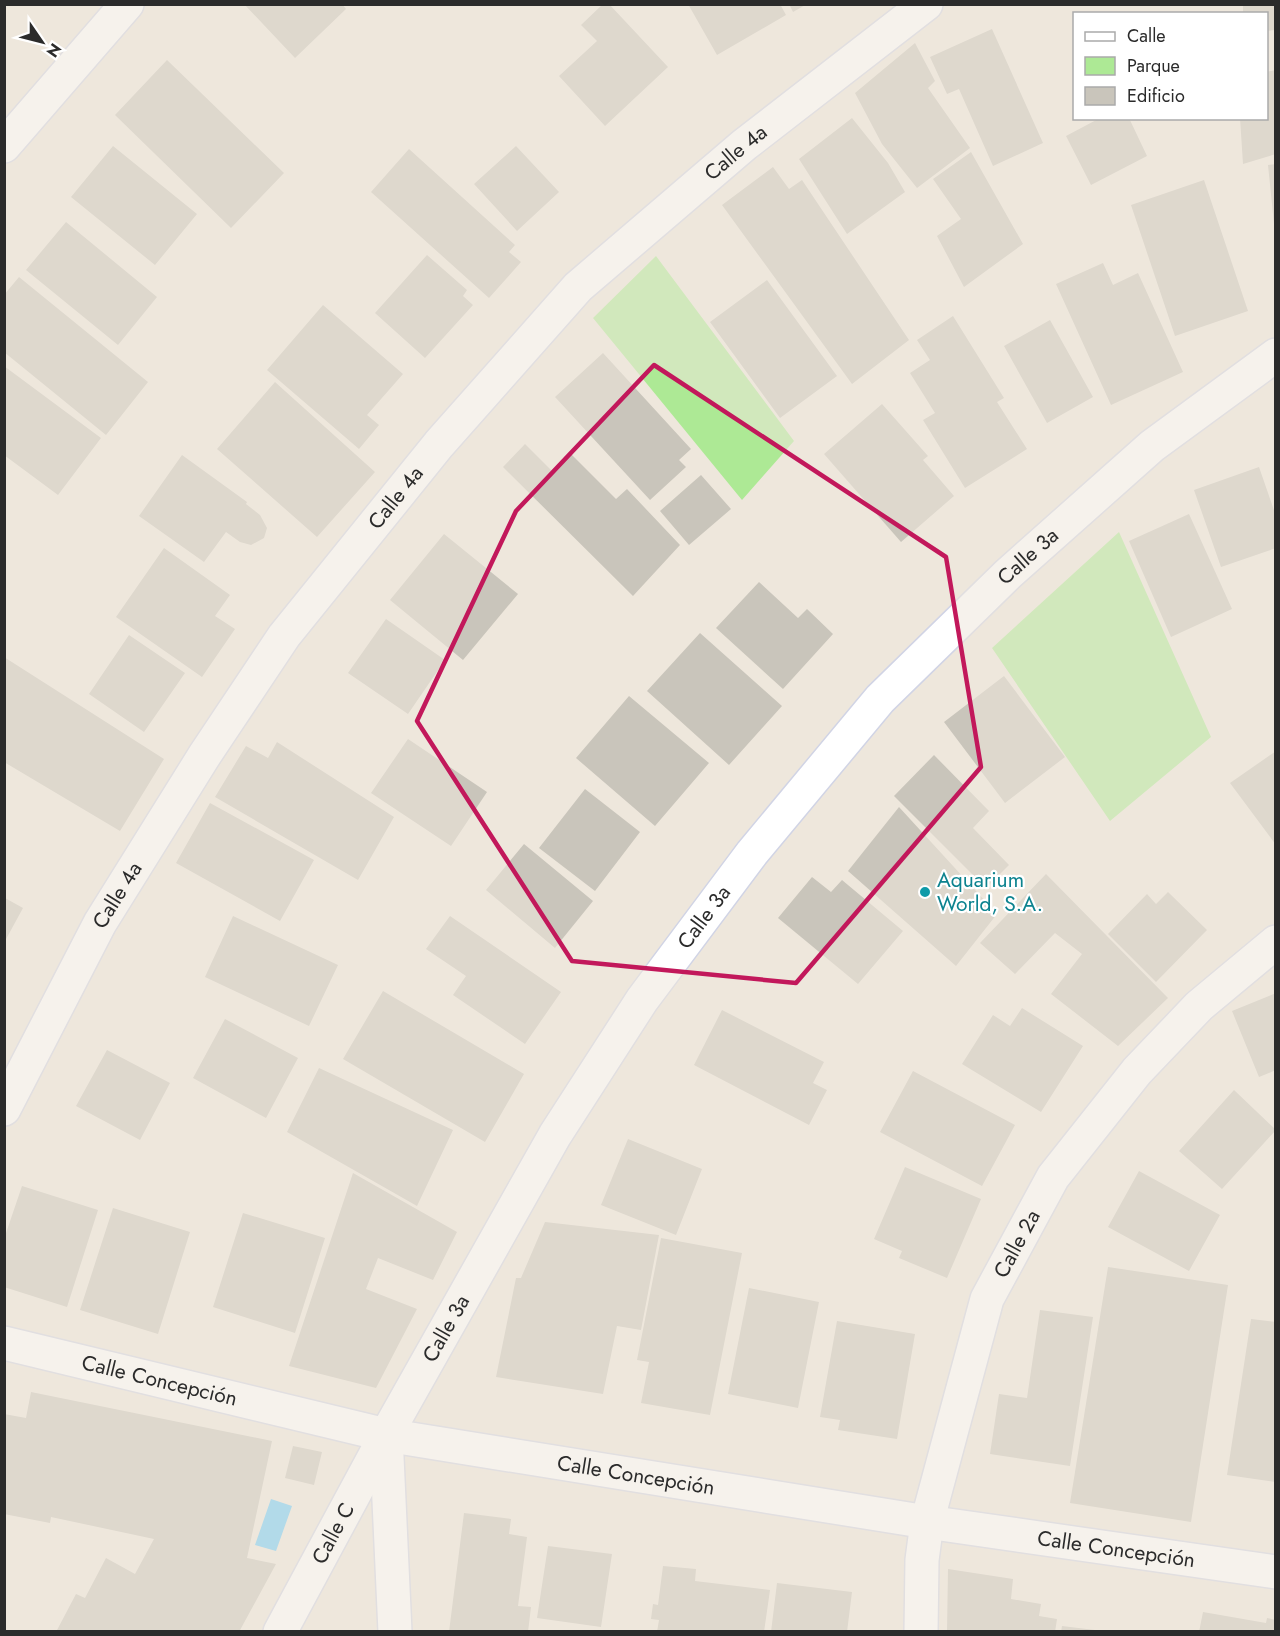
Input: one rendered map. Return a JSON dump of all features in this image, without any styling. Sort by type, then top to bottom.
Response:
[{"type":"street","points":[[4,146],[127,4]]},
{"type":"street","name":"Calle 4a","points":[[4,1109],[100,923],[204,756],[284,636],[439,444],[578,287],[744,145],[926,4]]},
{"type":"street","name":"Calle 3a","points":[[386,1435],[555,1136],[642,1000],[752,853],[880,699],[1008,574],[1152,446],[1275,355]]},
{"type":"street","name":"Calle 2a","points":[[921,1632],[922,1560],[927,1522],[987,1299],[1053,1177],[1137,1071],[1199,1006],[1275,942]]},
{"type":"street","name":"Calle Concepción","points":[[4,1343],[386,1435],[927,1522],[1275,1572]]},
{"type":"street","points":[[386,1435],[395,1632]]},
{"type":"street","name":"Calle C","points":[[280,1632],[386,1435]]},
{"type":"highlighted area","points":[[654,365],[946,557],[981,767],[796,983],[572,961],[417,721],[516,511]]},
{"type":"green space","points":[[656,256],[794,441],[742,500],[593,318]]},
{"type":"green space","points":[[1119,532],[1211,737],[1110,821],[992,648]]},
{"type":"water","points":[[271,1499],[292,1506],[276,1551],[255,1545]]},
{"type":"building","points":[[244,4],[342,4],[346,9],[295,58]]},
{"type":"building","points":[[603,4],[609,4],[668,67],[605,126],[559,76],[597,41],[581,25]]},
{"type":"building","points":[[688,4],[780,4],[786,15],[717,55]]},
{"type":"building","points":[[789,4],[807,4],[793,12]]},
{"type":"building","points":[[1243,4],[1276,4],[1276,30],[1268,31],[1268,12],[1243,12]]},
{"type":"building","points":[[992,29],[1043,143],[993,166],[959,89],[947,94],[930,57]]},
{"type":"building","points":[[915,43],[935,81],[928,88],[970,148],[917,188],[882,144],[855,93]]},
{"type":"building","points":[[167,60],[284,173],[231,228],[115,115]]},
{"type":"building","points":[[1276,70],[1276,154],[1243,164],[1240,120],[1268,120],[1268,72]]},
{"type":"building","points":[[852,118],[888,163],[905,192],[847,234],[799,159]]},
{"type":"building","points":[[1096,120],[1130,120],[1147,156],[1091,185],[1066,136]]},
{"type":"building","points":[[113,146],[197,214],[155,265],[71,197]]},
{"type":"building","points":[[516,146],[559,192],[517,231],[474,184]]},
{"type":"building","points":[[409,149],[515,245],[509,252],[521,262],[489,298],[371,192]]},
{"type":"building","points":[[971,152],[1023,244],[964,287],[937,236],[961,219],[933,179]]},
{"type":"building","points":[[1276,164],[1276,224],[1274,224],[1268,165]]},
{"type":"building","points":[[773,167],[789,189],[802,180],[909,340],[852,384],[722,205]]},
{"type":"building","points":[[1204,180],[1248,311],[1175,336],[1131,205]]},
{"type":"building","points":[[66,222],[157,297],[118,345],[26,270]]},
{"type":"building","points":[[427,255],[467,290],[463,296],[473,305],[425,358],[375,313]]},
{"type":"building","points":[[1103,263],[1113,285],[1138,273],[1183,372],[1111,405],[1056,284]]},
{"type":"building","points":[[19,277],[148,382],[106,435],[4,352],[4,295]]},
{"type":"building","points":[[767,280],[837,376],[780,418],[710,322]]},
{"type":"building","points":[[323,305],[403,374],[367,415],[379,425],[359,449],[267,370]]},
{"type":"building","points":[[953,316],[1004,398],[997,402],[1027,449],[965,488],[923,420],[935,413],[910,373],[930,360],[917,340]]},
{"type":"building","points":[[1050,320],[1093,397],[1047,423],[1004,346]]},
{"type":"building","points":[[603,353],[691,449],[679,460],[686,467],[650,500],[555,397]]},
{"type":"building","points":[[4,366],[101,438],[58,495],[4,455]]},
{"type":"building","points":[[275,382],[375,472],[317,537],[217,449]]},
{"type":"building","points":[[882,404],[928,456],[923,460],[954,496],[901,542],[824,454]]},
{"type":"building","points":[[525,444],[553,472],[571,454],[616,499],[627,489],[680,545],[633,596],[503,467]]},
{"type":"building","points":[[182,455],[247,502],[246,504],[260,515],[267,528],[264,538],[251,545],[240,542],[226,532],[204,562],[139,516]]},
{"type":"building","points":[[1259,467],[1276,516],[1276,548],[1221,567],[1194,490]]},
{"type":"building","points":[[701,475],[731,509],[689,545],[660,511]]},
{"type":"building","points":[[1189,514],[1232,609],[1171,637],[1129,541]]},
{"type":"building","points":[[444,534],[518,594],[463,660],[390,600]]},
{"type":"building","points":[[164,548],[230,595],[215,616],[235,629],[202,677],[116,617]]},
{"type":"building","points":[[759,582],[798,618],[807,609],[833,634],[783,689],[716,628]]},
{"type":"building","points":[[386,619],[445,660],[408,714],[348,673]]},
{"type":"building","points":[[700,633],[782,706],[729,765],[647,691]]},
{"type":"building","points":[[129,635],[185,673],[144,732],[89,694]]},
{"type":"building","points":[[4,657],[164,759],[120,831],[4,762]]},
{"type":"building","points":[[1004,676],[1065,757],[1005,803],[944,722]]},
{"type":"building","points":[[629,696],[709,763],[655,826],[576,758]]},
{"type":"building","points":[[408,739],[487,792],[451,846],[371,793]]},
{"type":"building","points":[[277,742],[394,817],[358,880],[215,797],[246,746],[268,758]]},
{"type":"building","points":[[1276,751],[1276,845],[1230,783]]},
{"type":"building","points":[[934,755],[989,811],[973,828],[1009,865],[986,888],[894,796]]},
{"type":"building","points":[[585,789],[640,832],[595,891],[539,848]]},
{"type":"building","points":[[210,803],[314,860],[280,921],[176,863]]},
{"type":"building","name":"Aquarium World, S.A.","points":[[899,807],[997,914],[956,966],[848,871]]},
{"type":"building","points":[[524,844],[593,901],[555,948],[486,890]]},
{"type":"building","points":[[1046,874],[1168,998],[1118,1046],[1051,994],[1082,954],[1055,933],[1015,974],[980,943]]},
{"type":"building","points":[[812,877],[831,892],[842,880],[903,931],[858,984],[778,918]]},
{"type":"building","points":[[1168,892],[1207,930],[1156,982],[1108,934],[1147,894],[1156,904]]},
{"type":"building","points":[[5,898],[23,908],[5,941]]},
{"type":"building","points":[[233,916],[338,965],[309,1026],[205,977]]},
{"type":"building","points":[[450,916],[561,992],[525,1044],[453,995],[466,976],[426,949]]},
{"type":"building","points":[[383,991],[524,1074],[485,1142],[343,1059]]},
{"type":"building","points":[[1276,993],[1276,1070],[1259,1077],[1232,1011]]},
{"type":"building","points":[[1022,1008],[1083,1046],[1041,1112],[962,1064],[993,1015],[1010,1026]]},
{"type":"building","points":[[722,1010],[824,1062],[813,1083],[827,1090],[809,1125],[694,1065]]},
{"type":"building","points":[[225,1019],[298,1058],[266,1118],[193,1078]]},
{"type":"building","points":[[107,1050],[170,1083],[140,1140],[76,1106]]},
{"type":"building","points":[[319,1068],[453,1130],[417,1206],[287,1132]]},
{"type":"building","points":[[913,1071],[1015,1125],[982,1186],[880,1132]]},
{"type":"building","points":[[1234,1090],[1276,1130],[1222,1189],[1179,1151]]},
{"type":"building","points":[[628,1139],[702,1169],[676,1235],[601,1205]]},
{"type":"building","points":[[905,1167],[981,1199],[947,1278],[899,1258],[902,1251],[874,1239]]},
{"type":"building","points":[[1139,1171],[1220,1215],[1189,1271],[1108,1227]]},
{"type":"building","points":[[353,1173],[457,1232],[433,1280],[378,1258],[366,1289],[417,1309],[376,1388],[289,1366]]},
{"type":"building","points":[[22,1186],[98,1210],[67,1307],[4,1287],[4,1239]]},
{"type":"building","points":[[113,1208],[190,1232],[158,1334],[80,1310]]},
{"type":"building","points":[[243,1213],[325,1238],[295,1333],[213,1307]]},
{"type":"building","points":[[545,1222],[659,1235],[641,1330],[617,1326],[603,1394],[496,1377],[516,1278],[521,1278]]},
{"type":"building","points":[[661,1238],[742,1253],[710,1415],[641,1403],[649,1362],[637,1360]]},
{"type":"building","points":[[1108,1267],[1228,1285],[1191,1522],[1070,1503]]},
{"type":"building","points":[[749,1288],[819,1302],[798,1408],[728,1394]]},
{"type":"building","points":[[1040,1310],[1093,1317],[1070,1466],[990,1454],[999,1394],[1027,1398]]},
{"type":"building","points":[[1251,1319],[1276,1322],[1276,1482],[1227,1475]]},
{"type":"building","points":[[837,1321],[915,1334],[897,1439],[838,1430],[840,1420],[820,1417]]},
{"type":"building","points":[[31,1392],[272,1441],[247,1558],[276,1564],[239,1632],[56,1632],[76,1594],[85,1598],[106,1558],[135,1574],[154,1539],[51,1517],[50,1523],[4,1514],[4,1414],[26,1418]]},
{"type":"building","points":[[293,1446],[322,1452],[314,1485],[285,1478]]},
{"type":"building","points":[[464,1513],[511,1519],[509,1534],[527,1537],[518,1606],[531,1607],[528,1632],[449,1632]]},
{"type":"building","points":[[548,1546],[612,1554],[601,1627],[537,1618]]},
{"type":"building","points":[[663,1566],[696,1569],[695,1581],[770,1590],[764,1632],[657,1632],[659,1620],[651,1619],[653,1604],[658,1605]]},
{"type":"building","points":[[948,1569],[1013,1579],[1011,1599],[1041,1604],[1039,1616],[1057,1619],[1055,1632],[947,1632]]},
{"type":"building","points":[[777,1583],[852,1592],[847,1632],[771,1632]]},
{"type":"building","points":[[1203,1612],[1266,1623],[1267,1618],[1276,1620],[1276,1632],[1199,1632]]},
{"type":"building","points":[[1062,1626],[1095,1630],[1095,1632],[1061,1632]]},
{"type":"place","name":"Aquarium World, S.A.","points":[[925,892]]}]
